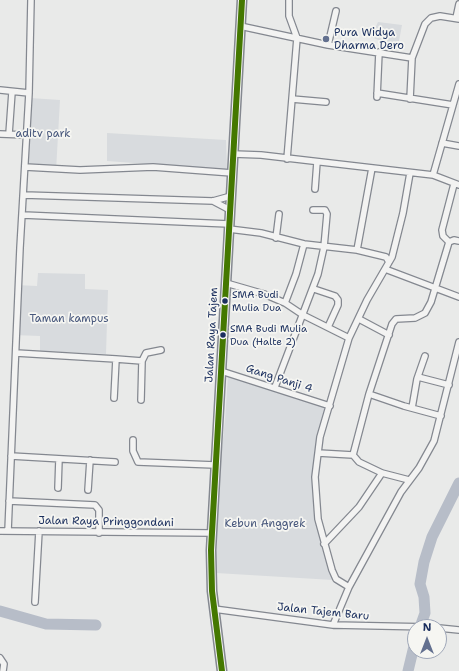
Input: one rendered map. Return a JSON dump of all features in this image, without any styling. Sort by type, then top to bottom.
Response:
[{"type":"main road","name":"Jalan Raya Tajem","points":[[222,671],[211,574],[211,533],[242,0]]},
{"type":"street","points":[[8,531],[29,93],[31,0]]},
{"type":"street","points":[[287,159],[297,38],[289,16],[289,0]]},
{"type":"street","points":[[410,99],[412,58],[427,20],[440,16],[457,18],[459,4]]},
{"type":"street","points":[[328,45],[336,11]]},
{"type":"street","points":[[240,26],[328,45],[412,58]]},
{"type":"street","points":[[379,52],[377,95],[454,105]]},
{"type":"street","points":[[433,175],[459,84]]},
{"type":"street","points":[[0,90],[29,93]]},
{"type":"street","points":[[9,134],[12,92]]},
{"type":"street","points":[[292,100],[326,102]]},
{"type":"street","points":[[0,134],[27,135]]},
{"type":"street","points":[[442,144],[459,146]]},
{"type":"street","points":[[233,154],[433,175],[457,185],[442,230],[443,236],[449,242]]},
{"type":"street","points":[[315,189],[317,162]]},
{"type":"street","points":[[25,167],[80,170],[153,167],[232,173]]},
{"type":"street","points":[[357,250],[372,168]]},
{"type":"street","points":[[349,587],[336,579],[324,544],[316,502],[320,437],[349,338],[389,262],[398,235],[410,173]]},
{"type":"street","points":[[24,195],[213,201],[230,196]]},
{"type":"street","points":[[213,201],[230,210]]},
{"type":"street","points":[[274,387],[314,289],[324,247],[326,212],[323,209],[313,210]]},
{"type":"street","points":[[276,238],[279,214]]},
{"type":"street","points":[[23,215],[229,227],[261,233],[304,244],[357,250],[386,257],[389,262]]},
{"type":"street","points":[[449,242],[454,240],[459,241]]},
{"type":"street","points":[[353,455],[369,394],[392,324],[396,319],[415,318],[425,313],[435,288],[449,242]]},
{"type":"street","points":[[285,303],[296,274],[304,244]]},
{"type":"street","points":[[385,269],[459,297]]},
{"type":"street","points":[[226,283],[264,294],[285,303],[303,315],[349,338]]},
{"type":"street","points":[[314,289],[335,296],[338,300],[338,305],[328,328]]},
{"type":"street","points":[[359,319],[389,335]]},
{"type":"street","points":[[333,625],[349,587],[401,492],[427,456],[434,441],[442,416],[459,342]]},
{"type":"street","points":[[141,400],[142,361],[146,353],[161,350]]},
{"type":"street","points":[[16,353],[142,361]]},
{"type":"street","points":[[412,408],[418,377],[425,356]]},
{"type":"street","points":[[114,398],[116,359]]},
{"type":"street","name":"Gang Panji 4","points":[[220,371],[330,406]]},
{"type":"street","points":[[418,377],[449,385]]},
{"type":"street","points":[[369,394],[442,416]]},
{"type":"street","points":[[133,440],[133,451],[138,462],[215,465]]},
{"type":"street","points":[[318,453],[353,455],[359,462],[382,473],[409,480]]},
{"type":"street","points":[[11,456],[115,462]]},
{"type":"street","points":[[58,488],[59,458]]},
{"type":"street","points":[[88,490],[90,460]]},
{"type":"street","points":[[324,544],[359,507],[382,473]]},
{"type":"street","points":[[9,501],[95,504],[99,510],[98,532]]},
{"type":"street","name":"Jalan Raya Pringgondani","points":[[0,531],[211,533]]},
{"type":"street","points":[[35,602],[39,531]]},
{"type":"street","name":"Jalan Tajem Baru","points":[[214,609],[333,625],[366,627],[407,626]]},
{"type":"street","points":[[447,629],[459,630]]},
{"type":"street","points":[[0,658],[4,664],[3,671]]},
{"type":"green space","points":[[378,22],[402,25],[399,41],[386,43],[371,37]]},
{"type":"green space","name":"aditv park","points":[[30,98],[60,100],[56,171],[25,169]]},
{"type":"green space","points":[[107,133],[226,140],[227,170],[107,161]]},
{"type":"green space","name":"Taman kampus","points":[[38,273],[85,274],[85,289],[108,290],[106,354],[40,351],[40,336],[13,335],[16,285],[37,286]]},
{"type":"green space","name":"Kebun Anggrek","points":[[228,374],[329,406],[316,457],[314,511],[322,546],[333,580],[216,573],[214,522],[225,420]]},
{"type":"waterway","points":[[423,619],[425,613],[424,597],[420,584],[424,562],[432,537],[459,483]]},
{"type":"waterway","points":[[0,611],[46,624],[96,625]]},
{"type":"waterway","points":[[408,671],[411,659]]},
{"type":"transit line","points":[[222,671],[212,591],[211,550],[242,0]]},
{"type":"place","name":"Pura Widya Dharma Dero","points":[[326,39]]},
{"type":"place","name":"SMA Budi Mulia Dua","points":[[225,301]]},
{"type":"place","name":"SMA Budi Mulia Dua (Halte 2)","points":[[223,335]]}]
